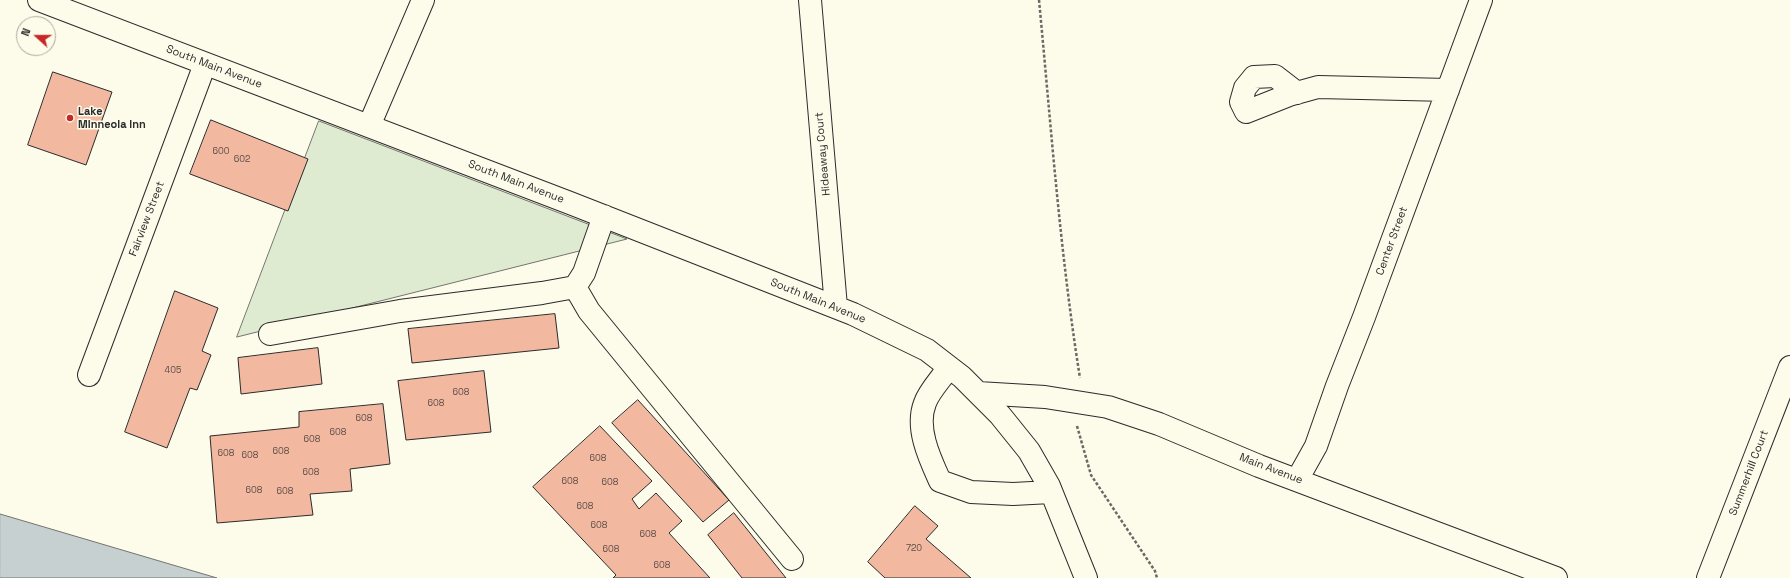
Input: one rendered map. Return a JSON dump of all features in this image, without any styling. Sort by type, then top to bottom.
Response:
[{"type":"street","name":"South Main Avenue","points":[[39,0],[604,216],[836,307],[927,350],[978,393],[1000,415],[1029,451],[1051,492],[1086,578]]},
{"type":"street","points":[[370,126],[423,0]]},
{"type":"street","name":"Hideaway Court","points":[[810,0],[836,307]]},
{"type":"street","name":"Center Street","points":[[1296,480],[1316,446],[1481,0]]},
{"type":"street","name":"Fairview Street","points":[[89,374],[205,64]]},
{"type":"street","points":[[1297,93],[1318,87],[1448,90]]},
{"type":"street","points":[[270,334],[400,311],[542,293],[575,287],[584,273],[604,216]]},
{"type":"street","points":[[575,287],[589,311],[792,559]]},
{"type":"street","points":[[949,367],[925,402],[922,420],[929,457],[940,481],[971,492],[1013,494],[1051,492]]},
{"type":"street","name":"Summerhill Court","points":[[1708,578],[1790,367]]},
{"type":"street","name":"Main Avenue","points":[[978,393],[1045,397],[1108,407],[1159,424],[1296,480],[1556,578]]},
{"type":"path","points":[[1039,0],[1070,320],[1080,379],[1076,402],[1076,424],[1091,475],[1155,571],[1157,578]]},
{"type":"green space","points":[[319,121],[627,239],[237,337]]},
{"type":"shaded area","points":[[0,514],[217,578],[0,578]]},
{"type":"building","name":"Lake Minneola Inn","points":[[53,72],[112,92],[86,165],[28,145]]},
{"type":"building","points":[[211,120],[308,159],[288,211],[190,174]]},
{"type":"building","points":[[175,291],[218,308],[202,351],[211,355],[197,390],[190,388],[167,448],[125,432]]},
{"type":"building","points":[[555,314],[559,348],[412,363],[408,329]]},
{"type":"building","points":[[318,348],[322,384],[241,394],[238,358]]},
{"type":"building","points":[[484,371],[491,432],[406,440],[398,381]]},
{"type":"building","points":[[638,400],[729,500],[703,522],[612,423]]},
{"type":"building","points":[[383,404],[390,464],[350,469],[352,491],[310,494],[313,515],[217,523],[210,436],[299,427],[299,412]]},
{"type":"building","points":[[600,426],[652,481],[632,499],[639,509],[656,493],[682,521],[669,533],[710,578],[613,578],[616,575],[533,487]]},
{"type":"building","points":[[915,506],[938,526],[926,539],[971,578],[885,578],[868,562]]},
{"type":"building","points":[[734,513],[786,578],[742,578],[708,535]]},
{"type":"place","name":"Lake Minneola Inn","points":[[70,118]]}]
